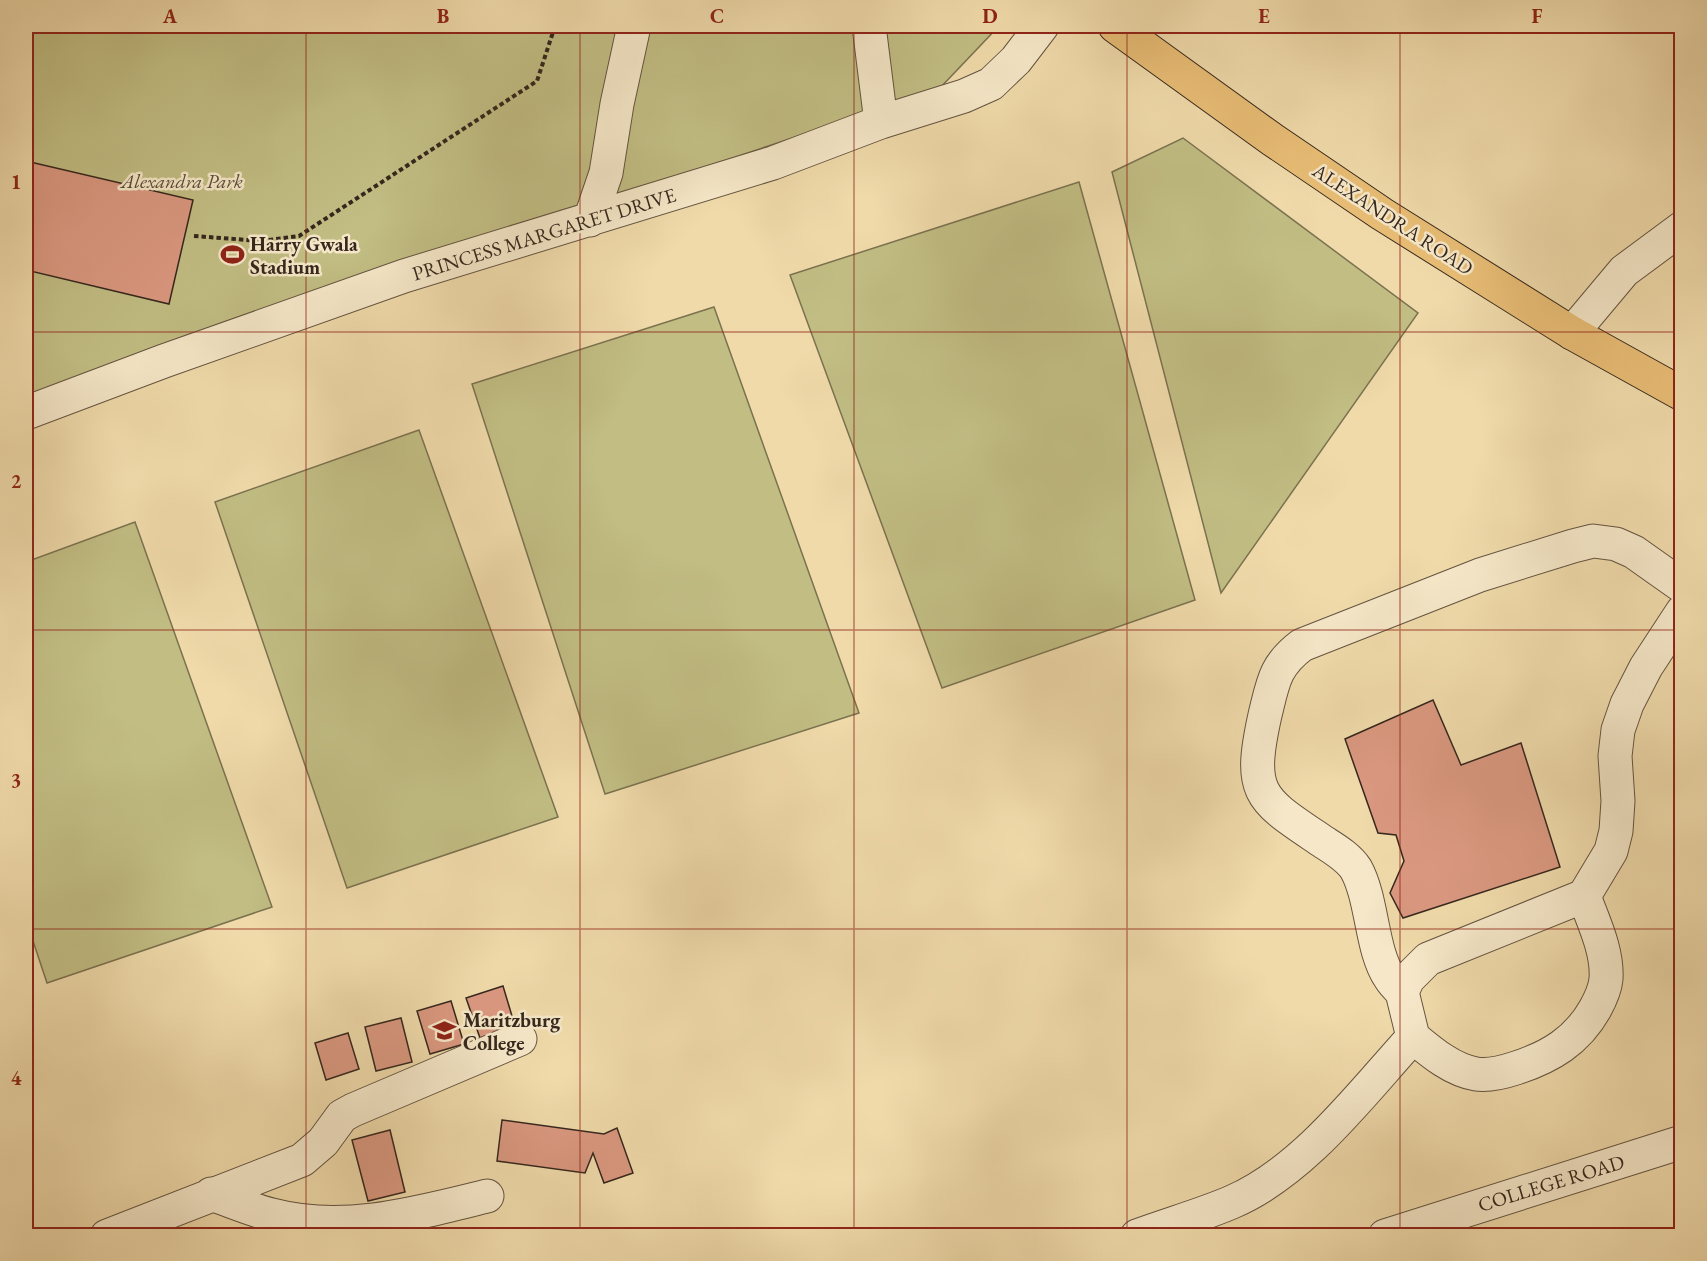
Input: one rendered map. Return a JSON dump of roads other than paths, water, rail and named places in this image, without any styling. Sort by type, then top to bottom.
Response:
[{"type":"main road","name":"ALEXANDRA ROAD","points":[[1115,26],[1312,167],[1382,214],[1572,333],[1682,394]]},
{"type":"street","points":[[590,220],[606,173],[617,104],[634,26]]},
{"type":"street","points":[[869,26],[881,122]]},
{"type":"street","name":"PRINCESS MARGARET DRIVE","points":[[26,413],[164,361],[404,276],[773,163],[881,122],[964,96],[991,84],[1016,60],[1042,26]]},
{"type":"street","points":[[1572,333],[1624,271],[1682,228]]},
{"type":"street","points":[[1584,896],[1605,960],[1606,980],[1601,998],[1588,1022],[1569,1042],[1547,1056],[1500,1074],[1476,1074],[1453,1066],[1413,1037],[1402,992],[1389,978],[1383,963],[1364,888],[1356,868],[1345,857],[1280,813],[1265,798],[1258,779],[1256,759],[1275,675],[1286,657],[1302,645],[1480,575],[1593,541],[1616,544],[1634,552],[1682,586]]},
{"type":"street","points":[[1402,992],[1408,979],[1428,958],[1584,896],[1611,851],[1616,831],[1618,730],[1627,704],[1646,668],[1682,612]]},
{"type":"street","points":[[1137,1236],[1233,1202],[1282,1171],[1325,1136],[1413,1037]]},
{"type":"street","points":[[107,1236],[302,1160],[323,1142],[342,1116],[520,1039]]},
{"type":"street","name":"COLLEGE ROAD","points":[[1385,1236],[1679,1148]]},
{"type":"street","points":[[211,1194],[272,1215],[301,1221],[335,1222],[384,1219],[487,1196]]},
{"type":"place","name":"Harry Gwala Stadium","points":[[232,255]]},
{"type":"place","name":"Maritzburg College","points":[[445,1031]]},
{"type":"park label","name":"Alexandra Park","points":[[182,181]]}]
